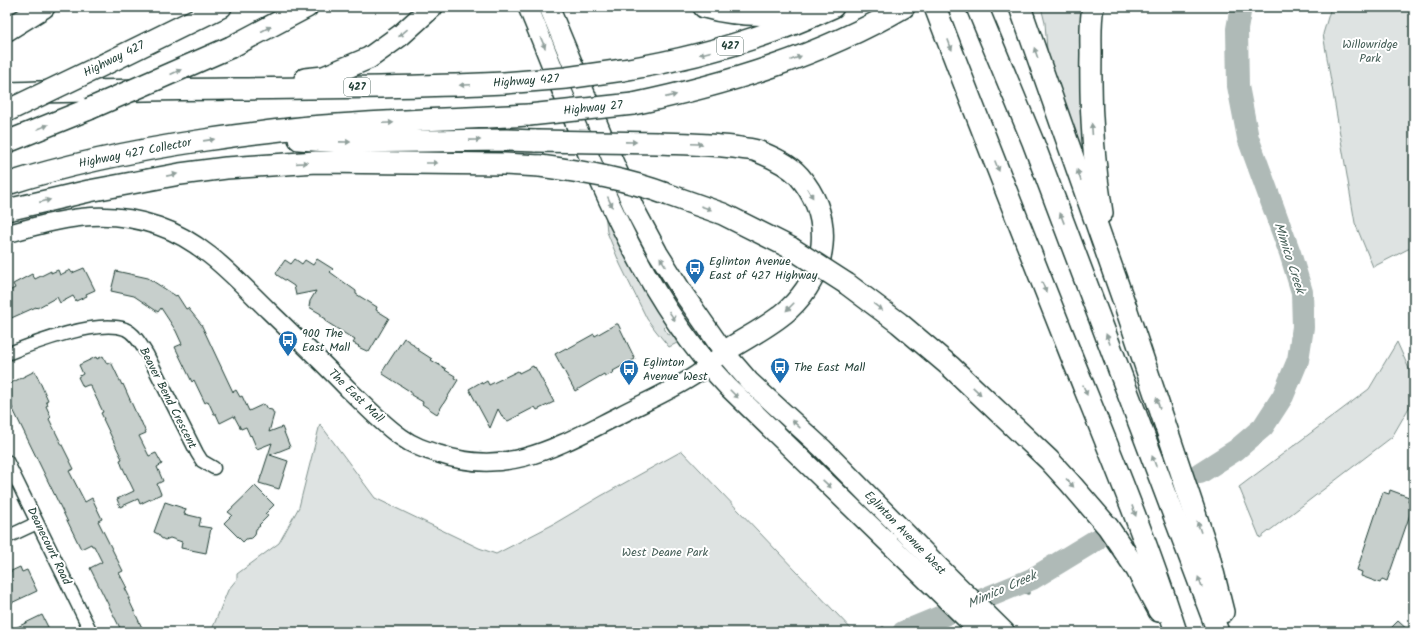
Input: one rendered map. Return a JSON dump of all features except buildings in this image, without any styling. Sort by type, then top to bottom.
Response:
[{"type":"highway","points":[[7,17],[18,7]]},
{"type":"highway","points":[[7,30],[44,7]]},
{"type":"highway","name":"Highway 427","points":[[7,111],[221,7]]},
{"type":"highway","points":[[7,142],[89,109],[231,47],[307,7]]},
{"type":"highway","points":[[209,89],[324,77],[369,58],[401,35],[432,7]]},
{"type":"highway","points":[[704,7],[735,13],[769,15],[832,7]]},
{"type":"highway","name":"Highway 427","points":[[209,89],[504,83],[566,78],[666,63],[740,44],[784,28],[832,7]]},
{"type":"highway","name":"Highway 27","points":[[265,131],[312,127],[529,116],[633,104],[695,90],[771,68],[826,46],[904,7]]},
{"type":"highway","points":[[935,7],[1131,503],[1176,632]]},
{"type":"highway","points":[[977,7],[1033,142],[1218,632]]},
{"type":"highway","points":[[988,7],[1033,142]]},
{"type":"highway","points":[[1020,7],[1208,552],[1227,632]]},
{"type":"highway","points":[[1093,7],[1090,85],[1096,168],[1099,194],[1109,247],[1124,305]]},
{"type":"highway","name":"427","points":[[7,93],[209,89]]},
{"type":"highway","points":[[265,131],[298,139],[342,142],[507,140],[727,146],[756,150],[780,161],[798,175],[812,195],[820,212],[823,232],[820,258],[813,276],[804,292],[786,312],[767,326],[724,352]]},
{"type":"highway","name":"Highway 427 Collector","points":[[7,184],[47,171],[120,154],[265,131]]},
{"type":"highway","points":[[7,210],[89,191],[157,178],[226,168],[316,162],[504,164],[540,166],[580,171],[645,186],[723,214],[792,248],[847,284],[899,323],[952,367],[1049,460],[1108,527],[1124,549],[1170,632]]},
{"type":"main road","name":"Eglinton Avenue West","points":[[528,7],[622,229],[656,291],[707,366],[804,463],[941,581],[1003,630]]},
{"type":"main road","name":"Eglinton Avenue West","points":[[549,7],[634,208],[658,253],[685,296],[724,352],[749,381],[822,448],[941,581],[980,632]]},
{"type":"main road","name":"The East Mall","points":[[7,234],[52,222],[88,216],[113,216],[159,226],[182,236],[223,266],[364,404],[402,438],[421,448],[454,460],[495,463],[518,460],[538,454],[579,436],[664,393],[698,373],[724,352]]},
{"type":"street","name":"Beaver Bend Crescent","points":[[7,354],[36,342],[63,334],[100,327],[116,327],[126,330],[140,343],[147,354],[202,461],[214,468]]},
{"type":"street","name":"Deanecourt Road","points":[[7,460],[91,632]]},
{"type":"street","points":[[7,537],[37,523]]},
{"type":"green space","points":[[1041,7],[1086,7],[1086,147],[1077,148],[1048,63],[1045,23]]},
{"type":"green space","name":"Willowridge Park","points":[[1331,7],[1414,7],[1414,246],[1373,267],[1355,223],[1323,34]]},
{"type":"green space","points":[[605,211],[667,325],[664,328],[668,335],[672,333],[677,343],[669,347],[647,319],[620,264],[607,232]]},
{"type":"green space","points":[[1397,342],[1414,380],[1414,399],[1392,437],[1260,538],[1239,487],[1369,389]]},
{"type":"green space","name":"West Deane Park","points":[[320,424],[375,498],[479,548],[496,554],[552,525],[682,451],[854,632],[211,632],[228,590],[237,579],[237,574],[279,543],[299,507]]},
{"type":"waterway","name":"Mimico Creek","points":[[1200,473],[1236,450],[1263,427],[1283,396],[1298,360],[1303,327],[1302,292],[1290,253],[1248,138],[1238,86],[1237,29],[1241,7]]},
{"type":"waterway","name":"Mimico Creek","points":[[903,632],[1032,579],[1096,540]]},
{"type":"waterway","points":[[1012,587],[1028,593]]},
{"type":"waterway","points":[[882,632],[883,628]]},
{"type":"place","name":"Eglinton Avenue East of 427 Highway","points":[[695,285]]},
{"type":"place","name":"900 The East Mall","points":[[288,357]]},
{"type":"place","name":"The East Mall","points":[[780,384]]},
{"type":"place","name":"Eglinton Avenue West","points":[[629,386]]}]
